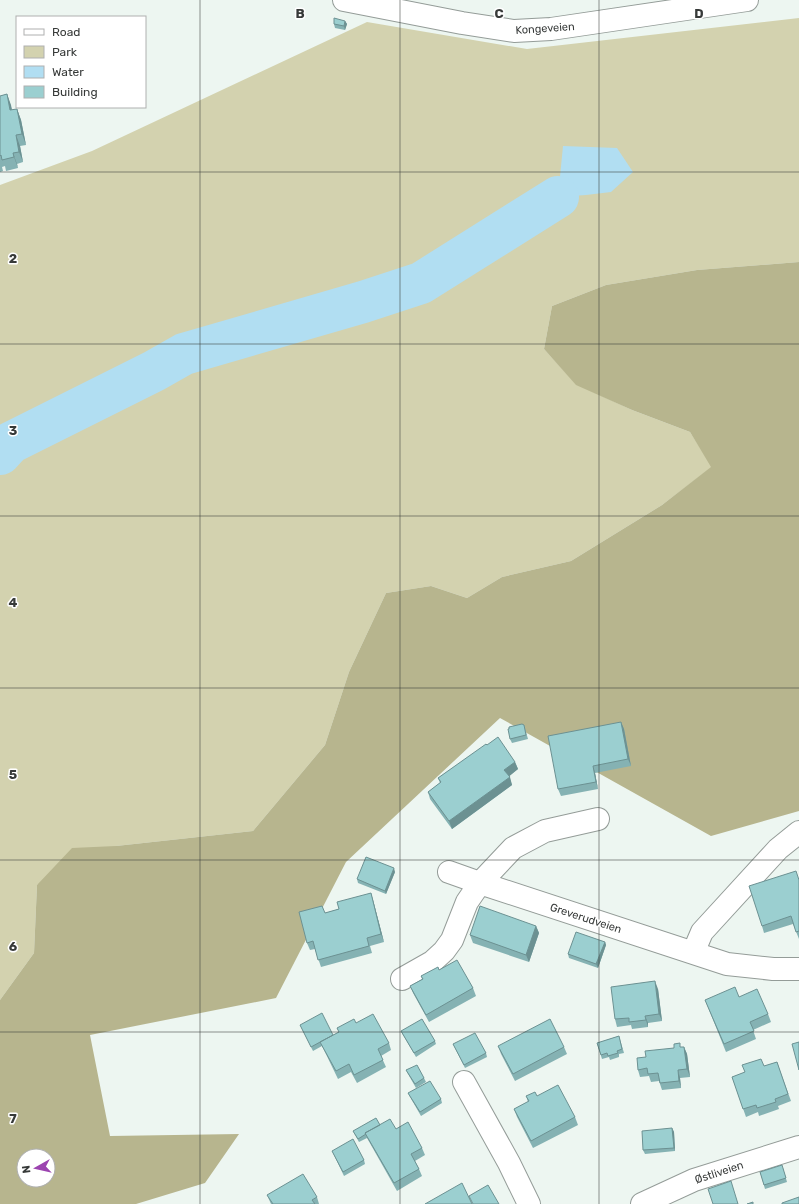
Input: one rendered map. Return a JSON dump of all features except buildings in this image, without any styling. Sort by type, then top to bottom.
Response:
[{"type":"street","name":"Kongeveien","points":[[357,1],[455,22],[514,31],[551,29],[747,0]]},
{"type":"street","points":[[402,979],[432,962],[444,951],[452,940],[468,902],[480,884],[513,848],[545,831],[598,819]]},
{"type":"street","points":[[693,953],[702,932],[778,848],[799,832]]},
{"type":"street","name":"Greverudveien","points":[[449,872],[480,884],[727,964],[773,969],[799,969]]},
{"type":"street","points":[[464,1082],[529,1204]]},
{"type":"street","name":"Østliveien","points":[[642,1204],[667,1199],[694,1180],[799,1147]]},
{"type":"green space","points":[[799,18],[799,262],[697,270],[606,285],[552,306],[544,349],[576,384],[632,410],[690,432],[712,467],[662,505],[571,561],[502,577],[467,598],[431,586],[386,593],[349,672],[325,745],[253,831],[116,846],[37,885],[34,953],[0,1000],[0,185],[92,151],[367,22],[527,49]]},
{"type":"shaded area","points":[[799,262],[799,811],[711,836],[500,718],[346,862],[276,998],[90,1035],[110,1136],[239,1134],[205,1183],[136,1204],[0,1204],[0,1000],[34,953],[37,885],[72,848],[116,846],[253,831],[325,745],[349,672],[386,593],[431,586],[467,598],[502,577],[571,561],[662,505],[711,467],[690,432],[632,410],[576,385],[544,349],[552,306],[606,285],[697,270]]},
{"type":"water","points":[[563,146],[617,148],[633,172],[611,192],[558,197]]},
{"type":"waterway","points":[[0,454],[10,443],[154,371],[184,354],[363,302],[421,283],[558,197]]}]
